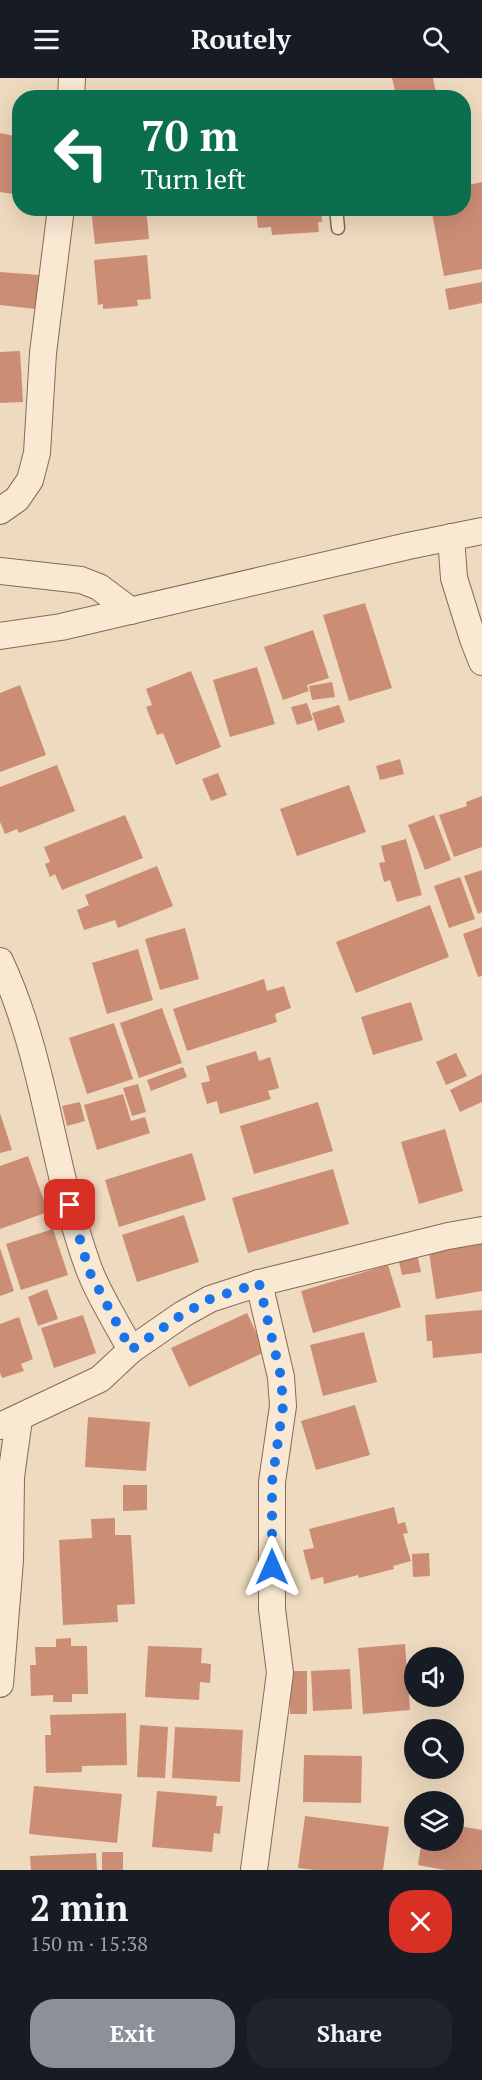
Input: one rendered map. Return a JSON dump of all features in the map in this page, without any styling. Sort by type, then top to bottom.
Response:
[{"type":"street","points":[[0,511],[17,499],[30,480],[37,453],[43,353],[60,216]]},
{"type":"street","points":[[0,636],[61,627],[482,531]]},
{"type":"street","points":[[451,537],[454,578],[482,662]]},
{"type":"street","points":[[0,571],[81,580],[99,587],[131,611]]},
{"type":"street","points":[[0,962],[9,980],[33,1054],[70,1205],[89,1271],[131,1350]]},
{"type":"street","points":[[0,1684],[10,1560],[9,1422],[100,1379],[131,1350],[183,1314],[210,1299],[259,1283],[448,1236],[482,1230]]},
{"type":"street","points":[[254,1870],[280,1673],[272,1609],[272,1482],[283,1406],[281,1377],[259,1283]]},
{"type":"lane","points":[[337,216],[338,228]]},
{"type":"building","points":[[392,78],[433,78],[435,90],[395,90]]},
{"type":"building","points":[[0,133],[12,136],[12,194],[0,192]]},
{"type":"building","points":[[482,182],[482,269],[444,276],[433,216],[471,216],[471,184]]},
{"type":"building","points":[[92,216],[147,216],[149,239],[95,244]]},
{"type":"building","points":[[257,216],[322,216],[322,222],[318,222],[319,232],[272,235],[271,227],[258,228]]},
{"type":"building","points":[[147,255],[151,299],[137,300],[138,306],[103,309],[103,304],[98,305],[94,260]]},
{"type":"building","points":[[0,272],[39,275],[36,309],[0,305]]},
{"type":"building","points":[[482,282],[482,303],[449,310],[445,289]]},
{"type":"building","points":[[20,351],[23,402],[0,403],[0,352]]},
{"type":"building","points":[[365,603],[392,688],[349,701],[323,615]]},
{"type":"building","points":[[313,630],[329,678],[307,685],[309,691],[283,700],[264,647]]},
{"type":"building","points":[[257,667],[275,724],[230,737],[213,680]]},
{"type":"building","points":[[191,671],[221,747],[176,765],[163,733],[157,735],[146,707],[152,705],[146,689]]},
{"type":"building","points":[[332,682],[335,697],[312,700],[309,686]]},
{"type":"building","points":[[20,685],[46,755],[0,772],[0,693]]},
{"type":"building","points":[[307,703],[313,720],[297,725],[291,707]]},
{"type":"building","points":[[339,705],[345,722],[318,731],[312,713]]},
{"type":"building","points":[[400,759],[404,774],[380,780],[376,766]]},
{"type":"building","points":[[57,765],[75,811],[19,833],[17,829],[5,834],[0,822],[0,787]]},
{"type":"building","points":[[218,773],[227,795],[211,801],[202,779]]},
{"type":"building","points":[[349,785],[366,832],[297,856],[280,809]]},
{"type":"building","points":[[482,796],[482,847],[454,857],[439,815],[467,806],[466,802]]},
{"type":"building","points":[[125,815],[143,858],[62,890],[55,874],[50,877],[45,864],[50,862],[44,847]]},
{"type":"building","points":[[434,815],[451,860],[425,870],[408,825]]},
{"type":"building","points":[[406,839],[422,895],[397,902],[390,880],[384,882],[379,863],[385,862],[381,846]]},
{"type":"building","points":[[157,866],[173,906],[118,928],[115,920],[84,930],[77,910],[89,905],[85,895]]},
{"type":"building","points":[[482,870],[482,912],[478,914],[464,876]]},
{"type":"building","points":[[460,877],[475,919],[449,928],[434,886]]},
{"type":"building","points":[[430,905],[449,957],[356,993],[336,942]]},
{"type":"building","points":[[482,927],[482,976],[478,977],[463,934]]},
{"type":"building","points":[[185,928],[199,979],[160,990],[145,939]]},
{"type":"building","points":[[138,949],[153,1000],[107,1014],[92,963]]},
{"type":"building","points":[[264,979],[267,991],[284,986],[291,1008],[275,1014],[277,1022],[187,1051],[173,1009]]},
{"type":"building","points":[[411,1002],[423,1040],[373,1055],[361,1017]]},
{"type":"building","points":[[162,1008],[182,1063],[139,1078],[120,1023]]},
{"type":"building","points":[[114,1023],[133,1079],[87,1094],[69,1038]]},
{"type":"building","points":[[256,1051],[259,1061],[270,1057],[279,1088],[268,1091],[271,1099],[220,1114],[217,1101],[207,1104],[201,1083],[210,1081],[206,1066]]},
{"type":"building","points":[[456,1053],[467,1076],[446,1085],[436,1062]]},
{"type":"building","points":[[183,1067],[187,1077],[151,1091],[147,1080]]},
{"type":"building","points":[[482,1074],[482,1102],[460,1112],[450,1090]]},
{"type":"building","points":[[138,1084],[146,1112],[132,1116],[123,1088]]},
{"type":"building","points":[[123,1094],[131,1121],[145,1117],[150,1133],[97,1150],[84,1105]]},
{"type":"building","points":[[80,1102],[85,1121],[67,1126],[62,1106]]},
{"type":"building","points":[[318,1102],[333,1151],[254,1174],[240,1126]]},
{"type":"building","points":[[0,1113],[12,1150],[0,1153]]},
{"type":"building","points":[[445,1129],[463,1191],[419,1204],[401,1142]]},
{"type":"building","points":[[192,1153],[206,1200],[119,1227],[105,1180]]},
{"type":"building","points":[[28,1156],[48,1212],[0,1229],[0,1166]]},
{"type":"building","points":[[333,1169],[349,1224],[248,1253],[232,1198]]},
{"type":"building","points":[[184,1215],[199,1262],[137,1282],[122,1235]]},
{"type":"building","points":[[53,1229],[68,1275],[21,1290],[6,1244]]},
{"type":"building","points":[[482,1238],[482,1291],[436,1299],[428,1246]]},
{"type":"building","points":[[0,1248],[14,1291],[0,1296]]},
{"type":"building","points":[[416,1249],[421,1272],[402,1275],[397,1253]]},
{"type":"building","points":[[388,1265],[401,1307],[313,1333],[301,1291]]},
{"type":"building","points":[[47,1289],[58,1319],[38,1326],[28,1297]]},
{"type":"building","points":[[482,1310],[482,1353],[433,1358],[432,1341],[427,1341],[425,1315]]},
{"type":"building","points":[[247,1313],[265,1352],[189,1387],[171,1348]]},
{"type":"building","points":[[83,1315],[96,1353],[54,1368],[41,1328]]},
{"type":"building","points":[[19,1317],[33,1359],[21,1364],[24,1371],[2,1378],[0,1373],[0,1324]]},
{"type":"building","points":[[364,1332],[377,1382],[323,1396],[310,1345]]},
{"type":"building","points":[[355,1405],[370,1455],[316,1470],[301,1421]]},
{"type":"building","points":[[88,1417],[150,1422],[146,1471],[85,1467]]},
{"type":"building","points":[[123,1485],[147,1485],[147,1510],[123,1511]]},
{"type":"building","points":[[394,1507],[398,1524],[405,1522],[408,1533],[403,1534],[411,1561],[393,1566],[394,1569],[359,1578],[358,1575],[324,1584],[323,1577],[311,1580],[303,1550],[314,1548],[309,1529]]},
{"type":"building","points":[[115,1518],[115,1535],[131,1535],[135,1604],[117,1605],[118,1622],[63,1625],[59,1540],[92,1538],[91,1519]]},
{"type":"building","points":[[429,1553],[430,1576],[413,1577],[412,1554]]},
{"type":"building","points":[[71,1638],[71,1646],[87,1646],[88,1694],[72,1694],[72,1702],[53,1702],[53,1695],[31,1696],[30,1665],[36,1665],[35,1647],[56,1647],[56,1639]]},
{"type":"building","points":[[405,1644],[404,1707],[410,1707],[410,1710],[363,1714],[358,1648]]},
{"type":"building","points":[[148,1646],[202,1648],[201,1663],[211,1664],[210,1683],[200,1682],[199,1700],[145,1697]]},
{"type":"building","points":[[350,1669],[352,1709],[313,1711],[311,1671]]},
{"type":"building","points":[[290,1671],[307,1671],[307,1714],[290,1714]]},
{"type":"building","points":[[126,1713],[127,1765],[82,1766],[82,1772],[46,1773],[45,1735],[51,1735],[50,1715]]},
{"type":"building","points":[[140,1725],[168,1727],[165,1778],[137,1777]]},
{"type":"building","points":[[175,1727],[243,1730],[240,1782],[172,1778]]},
{"type":"building","points":[[304,1755],[362,1756],[361,1803],[303,1802]]},
{"type":"building","points":[[34,1786],[122,1794],[117,1843],[29,1834]]},
{"type":"building","points":[[157,1791],[217,1796],[216,1806],[223,1806],[220,1834],[214,1833],[212,1852],[152,1847]]},
{"type":"building","points":[[305,1816],[389,1827],[383,1870],[298,1868]]},
{"type":"building","points":[[464,1827],[482,1830],[482,1870],[445,1870],[418,1865],[420,1851],[464,1851]]},
{"type":"building","points":[[102,1852],[123,1852],[123,1870],[102,1870]]},
{"type":"building","points":[[96,1853],[97,1870],[31,1870],[30,1856]]},
{"type":"route","points":[[70,1205],[89,1271],[131,1350],[183,1314],[210,1299],[259,1283],[281,1377],[283,1406],[272,1482],[272,1567]]}]
